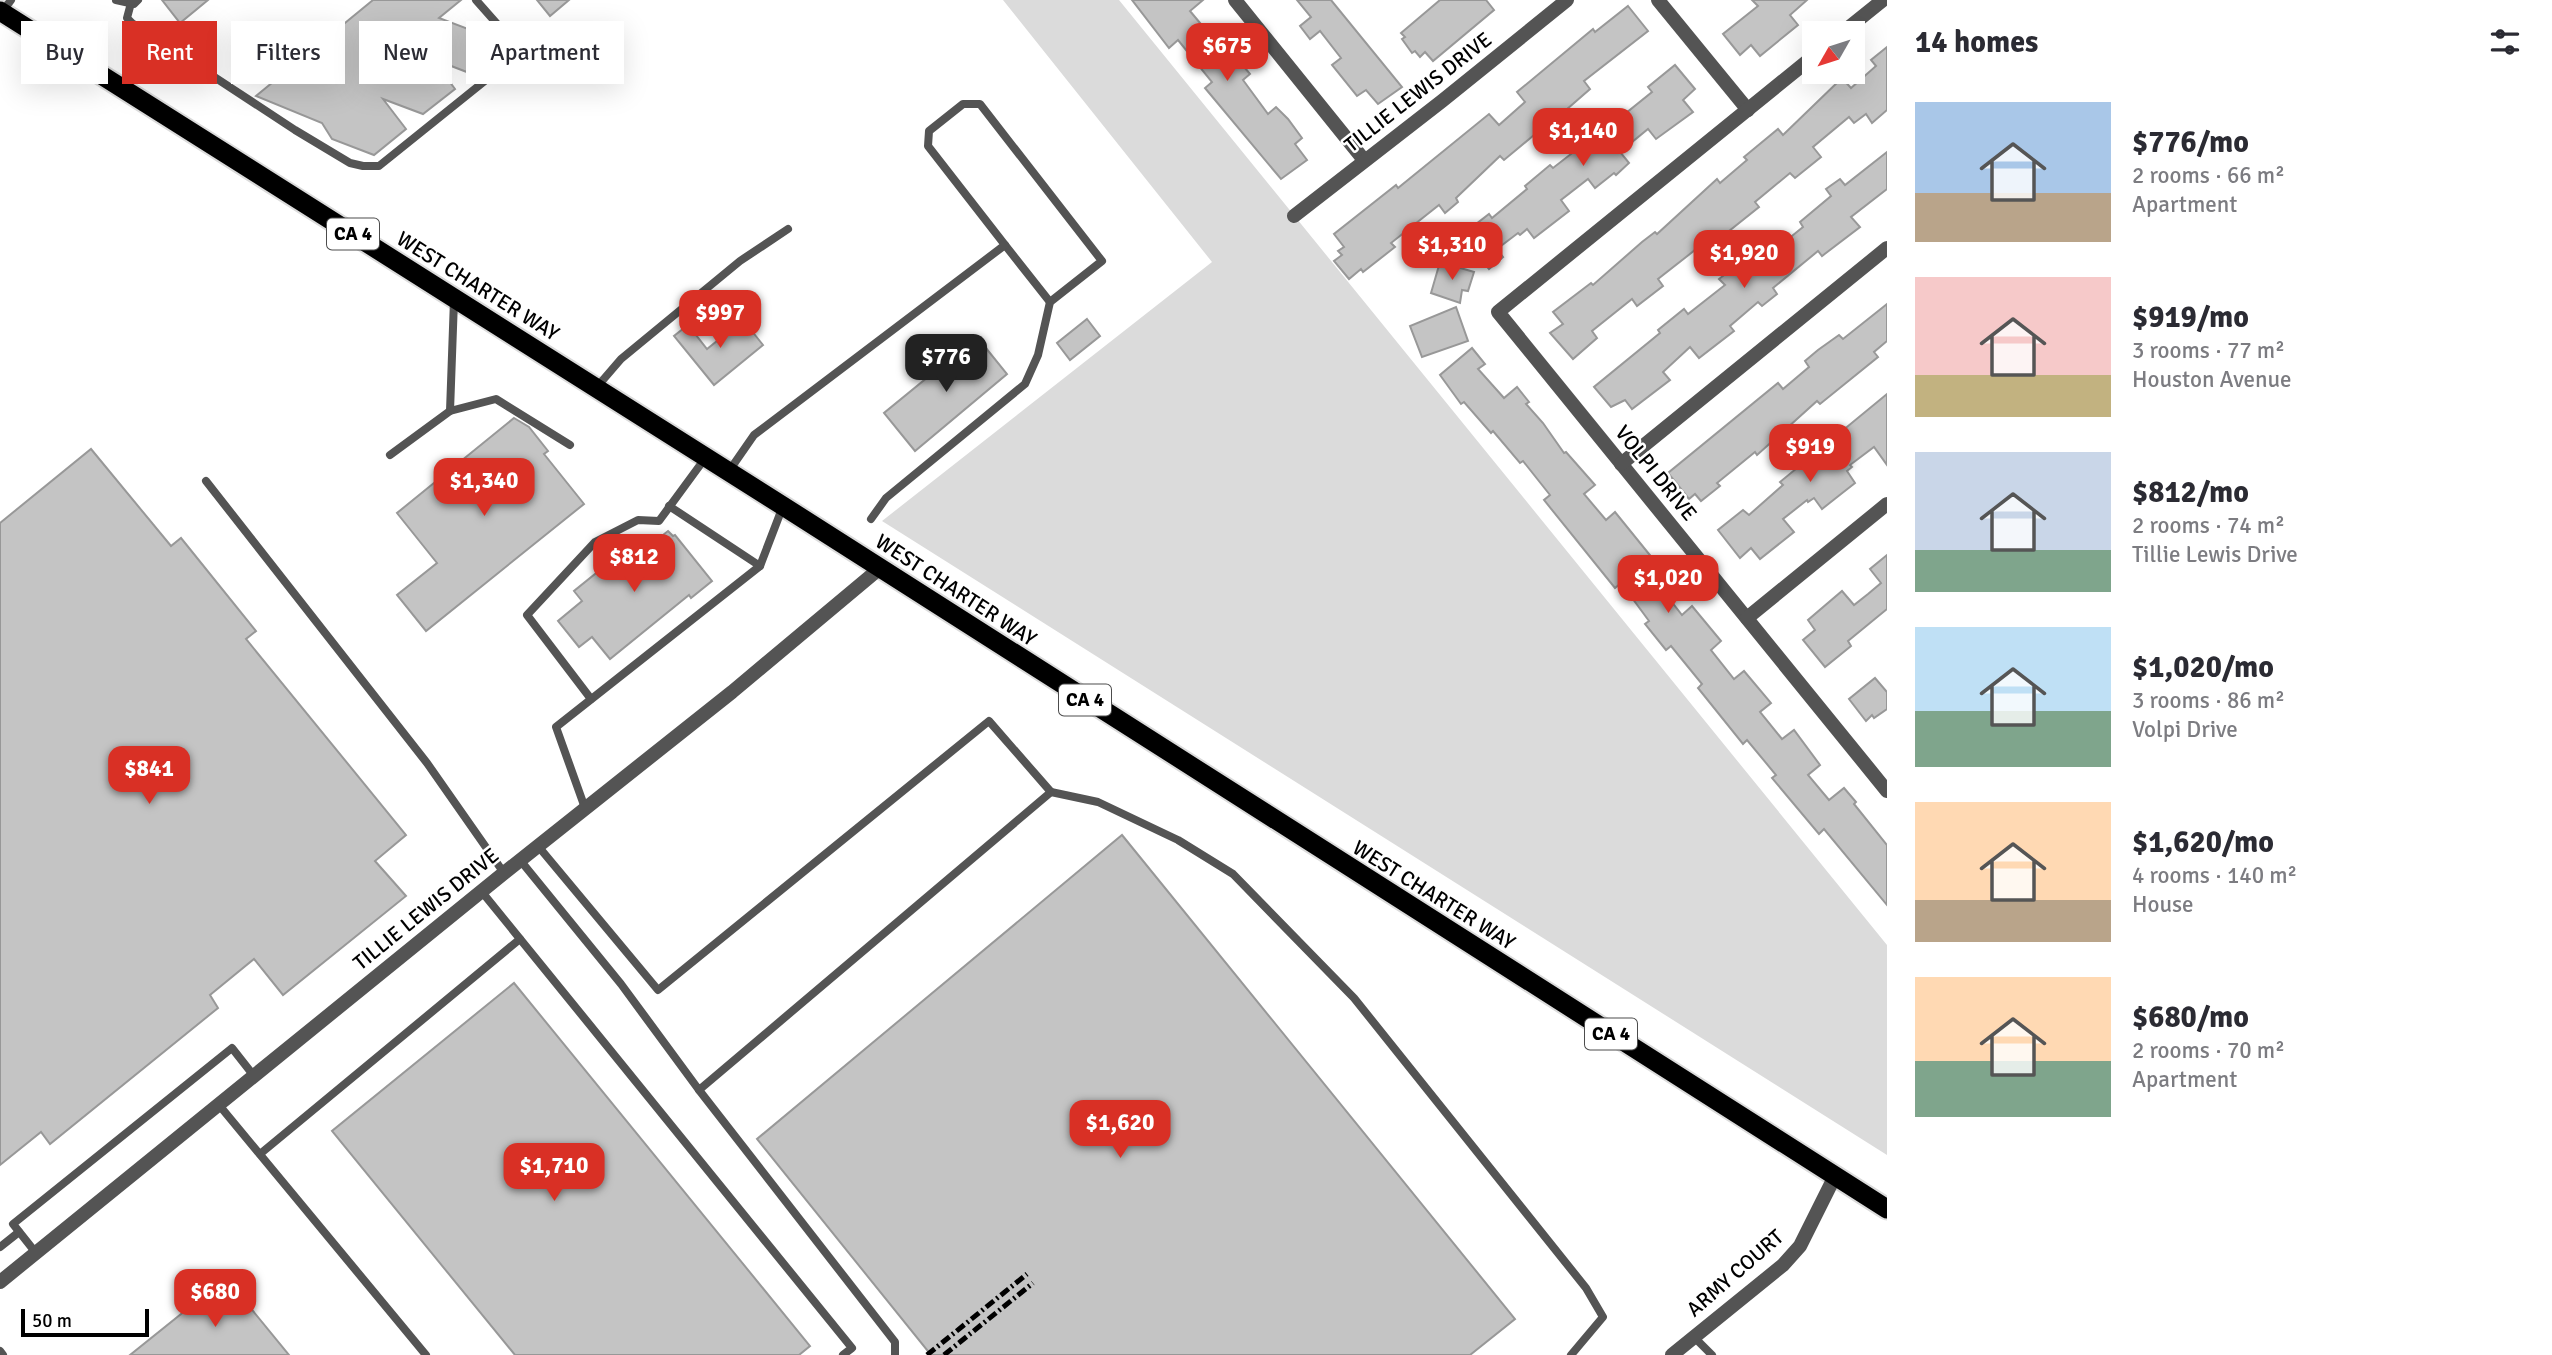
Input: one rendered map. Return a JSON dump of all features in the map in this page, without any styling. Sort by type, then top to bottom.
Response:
[{"type":"highway","name":"WEST CHARTER WAY","points":[[4,7],[454,298],[1887,1209]]},
{"type":"street","name":"TILLIE LEWIS DRIVE","points":[[1294,216],[1567,0]]},
{"type":"street","points":[[1658,0],[1748,110],[1802,66]]},
{"type":"street","points":[[1857,21],[1883,0]]},
{"type":"street","points":[[1243,3],[1364,160]]},
{"type":"street","name":"VOLPI DRIVE","points":[[1748,110],[1498,312],[1747,618],[1882,775],[1887,791]]},
{"type":"street","points":[[1621,464],[1887,248]]},
{"type":"street","points":[[1747,618],[1887,504]]},
{"type":"street","name":"TILLIE LEWIS DRIVE","points":[[0,1282],[520,860],[732,692],[879,569]]},
{"type":"street","name":"ARMY COURT","points":[[1672,1355],[1783,1265],[1800,1246],[1835,1176]]},
{"type":"lane","points":[[117,0],[134,2],[127,18],[132,23],[295,130],[350,163],[363,166],[379,166],[512,59],[515,52],[514,43],[477,0]]},
{"type":"lane","points":[[871,519],[886,498],[1025,384],[1038,355],[1050,302],[1102,261],[980,104],[963,104],[929,131],[928,146],[1050,302]]},
{"type":"lane","points":[[596,388],[621,359],[740,261],[788,229]]},
{"type":"lane","points":[[729,472],[754,435],[1005,244]]},
{"type":"lane","points":[[450,411],[454,298]]},
{"type":"lane","points":[[390,456],[450,411],[496,399],[570,445]]},
{"type":"lane","points":[[591,699],[527,615],[595,542],[638,520],[659,521],[706,457]]},
{"type":"lane","points":[[206,481],[427,763],[504,873]]},
{"type":"lane","points":[[669,506],[760,566]]},
{"type":"lane","points":[[585,808],[556,727],[760,566],[783,506]]},
{"type":"lane","points":[[538,846],[659,989],[989,721],[1051,792],[1098,802],[1178,840],[1233,874],[1354,998],[1586,1288],[1603,1318],[1571,1355]]},
{"type":"lane","points":[[699,1090],[1051,792]]},
{"type":"lane","points":[[520,860],[621,984],[699,1090],[895,1342],[895,1355]]},
{"type":"lane","points":[[482,892],[852,1348],[843,1355]]},
{"type":"lane","points":[[260,1154],[520,939]]},
{"type":"lane","points":[[36,1253],[13,1224],[232,1048],[254,1076]]},
{"type":"lane","points":[[219,1105],[426,1355]]},
{"type":"lane","points":[[0,1247],[19,1232]]},
{"type":"lane","points":[[1694,1337],[1712,1355]]},
{"type":"shaded area","points":[[1003,0],[1119,0],[1887,945],[1887,1155],[882,521],[1212,262]]},
{"type":"building","points":[[162,0],[208,0],[182,21],[178,21]]},
{"type":"building","points":[[373,0],[461,0],[439,18],[447,21],[359,21],[359,84],[451,84],[455,89],[423,114],[383,99],[406,129],[374,155],[332,139],[322,123],[256,96],[271,84],[345,84],[345,23]]},
{"type":"building","points":[[537,0],[569,0],[550,16]]},
{"type":"building","points":[[1132,0],[1203,0],[1190,11],[1220,47],[1224,43],[1250,74],[1243,80],[1268,114],[1276,107],[1288,119],[1302,138],[1295,144],[1307,160],[1281,179],[1205,88],[1212,82],[1178,40],[1169,48]]},
{"type":"building","points":[[1297,0],[1331,0],[1402,87],[1378,104],[1366,90],[1357,96],[1332,65],[1341,58],[1320,31],[1310,39],[1300,26],[1311,17]]},
{"type":"building","points":[[1440,0],[1486,0],[1494,10],[1433,61],[1425,52],[1420,57],[1415,51],[1412,53],[1401,33]]},
{"type":"building","points":[[1752,0],[1807,0],[1790,15],[1798,25],[1760,56],[1751,45],[1740,55],[1723,34],[1758,6]]},
{"type":"building","points":[[1628,6],[1648,31],[1584,81],[1590,89],[1535,137],[1534,135],[1504,160],[1500,156],[1456,198],[1458,202],[1445,213],[1439,205],[1391,243],[1395,247],[1363,272],[1361,269],[1349,279],[1334,261],[1342,255],[1338,251],[1344,247],[1334,234],[1396,185],[1398,188],[1489,114],[1499,125],[1525,102],[1517,92],[1593,29],[1595,32]]},
{"type":"building","points":[[452,23],[466,28],[466,72],[452,66]]},
{"type":"building","points":[[1887,47],[1887,110],[1872,123],[1866,114],[1854,123],[1849,117],[1813,147],[1821,157],[1795,178],[1790,173],[1755,202],[1759,207],[1699,255],[1695,250],[1658,279],[1663,286],[1637,306],[1632,299],[1592,331],[1597,338],[1573,359],[1550,333],[1563,324],[1553,312],[1591,283],[1593,285],[1655,232],[1657,234],[1717,179],[1720,183],[1747,160],[1744,157],[1778,129],[1783,135],[1836,84],[1847,84],[1851,88],[1856,84],[1866,84],[1866,75],[1876,66],[1871,60]]},
{"type":"building","points":[[1675,65],[1695,89],[1683,100],[1693,112],[1656,139],[1648,129],[1620,152],[1629,163],[1616,175],[1614,173],[1595,188],[1588,179],[1561,200],[1569,211],[1534,238],[1527,229],[1520,235],[1518,233],[1497,249],[1503,257],[1489,269],[1462,235],[1489,214],[1492,218],[1527,189],[1525,186],[1550,165],[1553,168],[1589,140],[1587,138],[1612,116],[1616,121],[1652,92],[1648,87]]},
{"type":"building","points":[[1887,152],[1887,189],[1851,217],[1860,227],[1822,256],[1818,251],[1773,288],[1777,294],[1762,306],[1758,302],[1730,326],[1734,331],[1699,358],[1690,347],[1663,372],[1670,380],[1632,409],[1625,400],[1611,407],[1594,387],[1660,333],[1658,330],[1684,309],[1688,314],[1725,285],[1719,279],[1747,257],[1755,266],[1803,227],[1800,222],[1831,196],[1826,189],[1840,179],[1845,185]]},
{"type":"building","points":[[1440,262],[1474,272],[1468,291],[1462,290],[1460,303],[1431,293]]},
{"type":"building","points":[[1887,304],[1887,341],[1874,352],[1878,357],[1820,404],[1817,401],[1757,455],[1755,452],[1717,483],[1720,486],[1701,501],[1695,494],[1689,499],[1668,473],[1778,383],[1783,389],[1809,367],[1805,361],[1818,350],[1839,335],[1843,339]]},
{"type":"building","points":[[1456,307],[1468,341],[1422,357],[1410,326]]},
{"type":"building","points":[[1087,319],[1100,336],[1070,360],[1057,343]]},
{"type":"building","points":[[743,320],[763,345],[714,385],[674,336],[688,325],[707,349]]},
{"type":"building","points":[[977,337],[1007,374],[915,451],[884,413]]},
{"type":"building","points":[[1472,348],[1485,364],[1478,369],[1504,398],[1517,387],[1529,402],[1526,404],[1564,453],[1566,452],[1595,485],[1584,494],[1606,520],[1615,512],[1666,575],[1657,583],[1682,615],[1692,606],[1721,641],[1711,650],[1734,679],[1744,671],[1771,703],[1760,712],[1782,739],[1794,730],[1820,765],[1808,775],[1829,800],[1844,788],[1856,802],[1854,804],[1887,845],[1887,905],[1824,829],[1819,834],[1772,778],[1776,775],[1747,740],[1743,744],[1698,688],[1702,684],[1671,646],[1666,650],[1645,624],[1649,621],[1621,583],[1615,588],[1544,500],[1550,495],[1523,461],[1520,463],[1464,402],[1461,404],[1440,375]]},
{"type":"building","points":[[1887,394],[1887,465],[1874,447],[1850,465],[1852,467],[1847,471],[1855,483],[1822,509],[1814,498],[1808,502],[1807,500],[1783,519],[1794,532],[1760,559],[1751,548],[1740,558],[1718,530],[1743,510],[1749,515],[1783,485],[1780,482]]},
{"type":"building","points":[[514,418],[529,427],[548,451],[544,454],[584,504],[426,631],[397,595],[437,563],[397,513]]},
{"type":"building","points":[[91,449],[171,546],[181,538],[256,631],[246,639],[406,835],[375,861],[406,896],[283,995],[254,959],[210,995],[218,1008],[50,1144],[41,1132],[0,1165],[0,523]]},
{"type":"building","points":[[668,531],[675,535],[712,581],[691,598],[689,595],[610,659],[592,637],[579,647],[558,621],[582,601],[574,591],[636,541],[644,550]]},
{"type":"building","points":[[1887,555],[1887,609],[1848,641],[1851,646],[1825,667],[1803,640],[1815,630],[1808,620],[1842,591],[1854,605],[1868,594],[1881,583],[1870,569]]},
{"type":"building","points":[[1875,678],[1887,692],[1887,709],[1874,718],[1872,715],[1866,721],[1849,699]]},
{"type":"building","points":[[1122,835],[1515,1319],[1470,1355],[931,1355],[757,1139]]},
{"type":"building","points":[[514,983],[810,1346],[799,1355],[515,1355],[332,1131]]},
{"type":"building","points":[[226,1278],[289,1355],[130,1355]]},
{"type":"railway","points":[[927,1355],[1027,1274]]},
{"type":"railway","points":[[944,1355],[1033,1283]]}]
